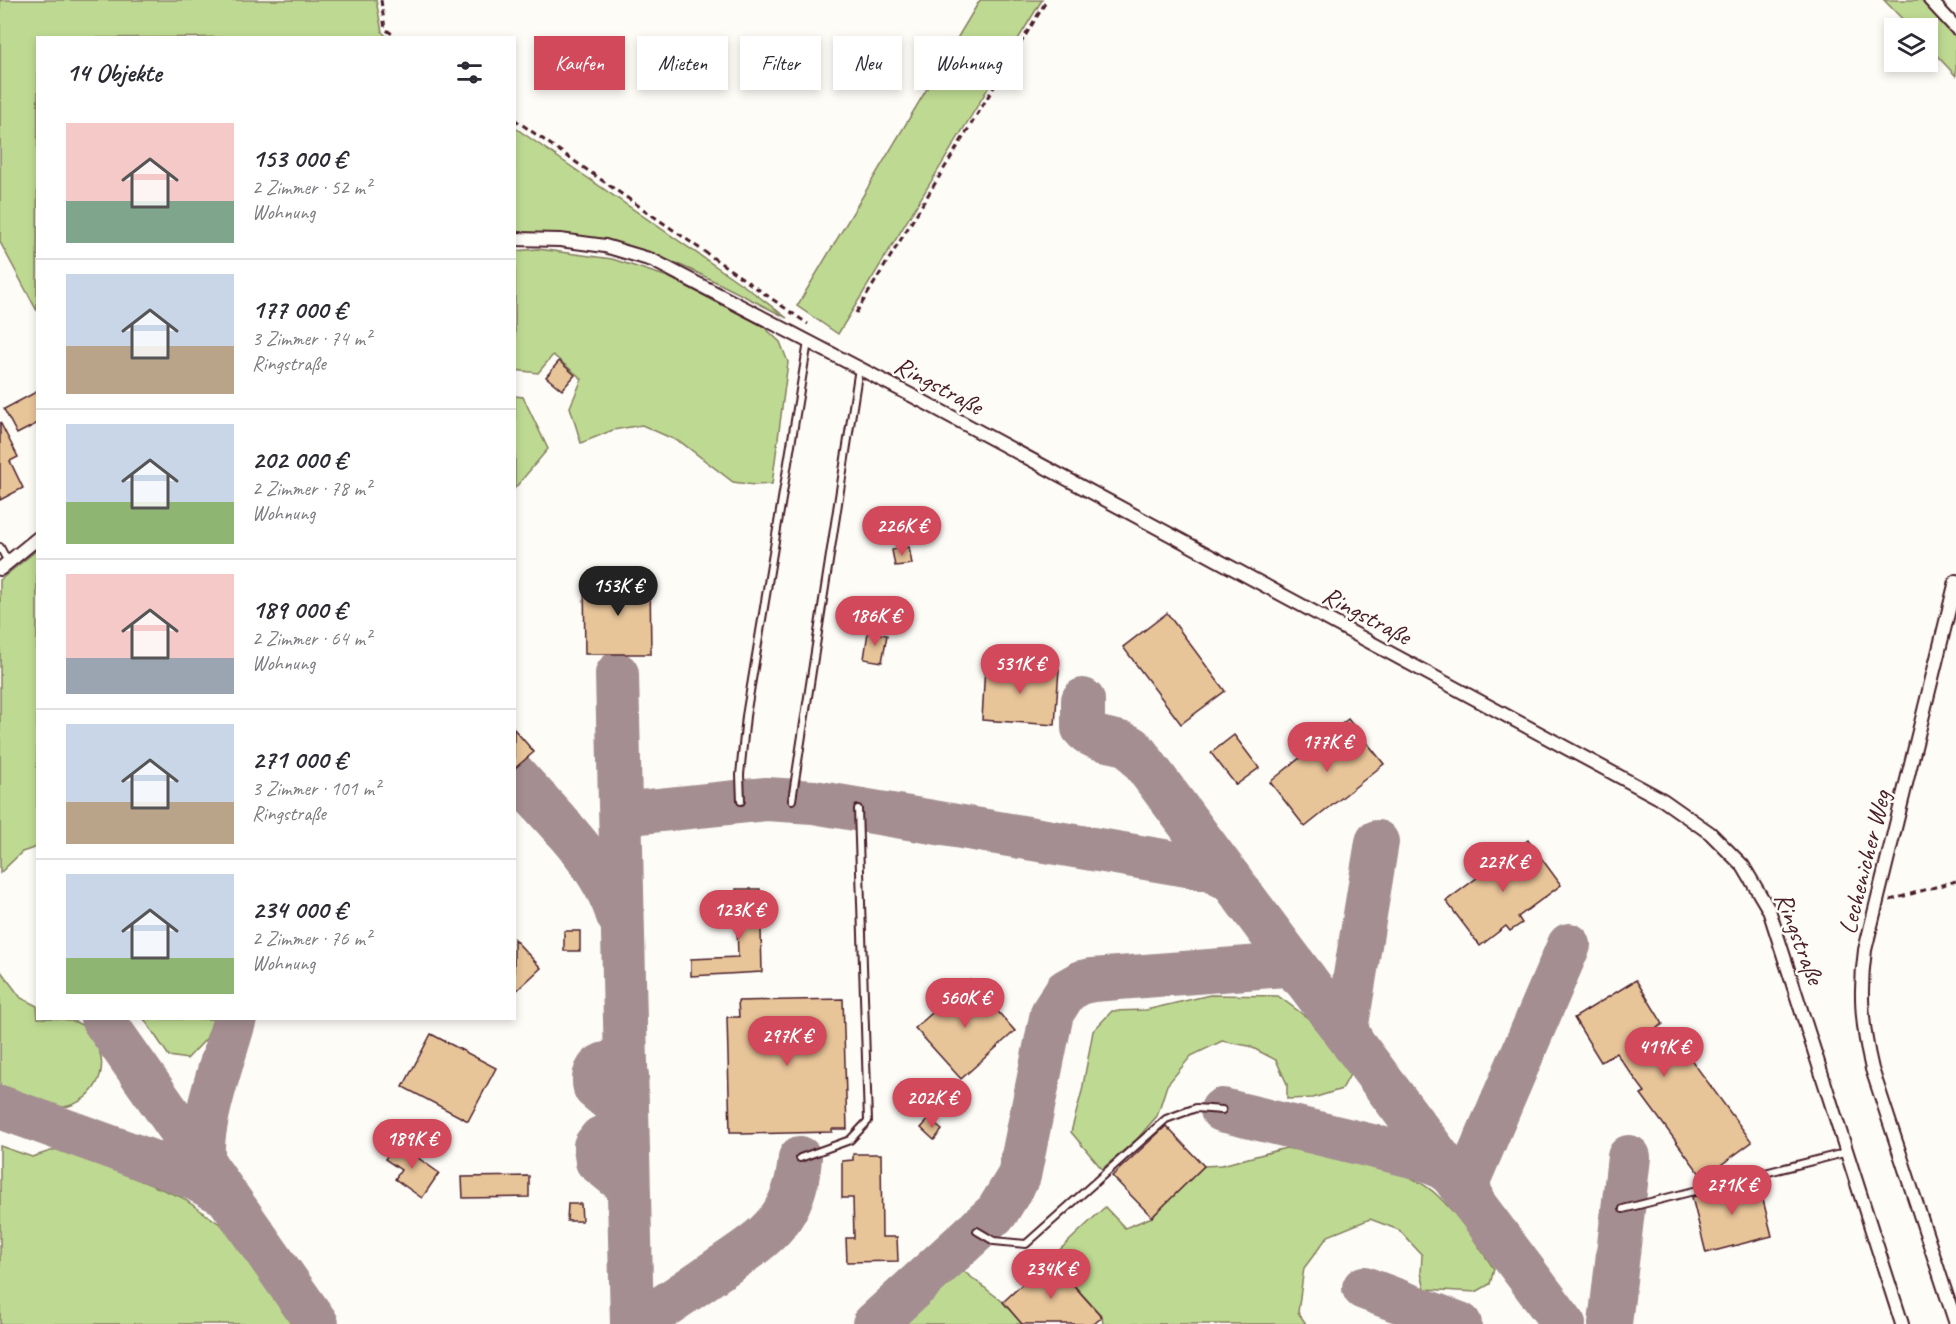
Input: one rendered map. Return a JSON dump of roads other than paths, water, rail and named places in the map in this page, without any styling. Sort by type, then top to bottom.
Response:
[{"type":"street","points":[[1930,0],[1956,27]]},
{"type":"street","name":"Ringstraße","points":[[516,239],[560,240],[605,246],[652,260],[859,368],[1663,800],[1710,833],[1743,866],[1769,910],[1902,1324]]},
{"type":"street","points":[[4,566],[36,540]]},
{"type":"street","name":"Lechenicher Weg","points":[[1956,581],[1861,978],[1864,1037],[1872,1069],[1956,1324]]},
{"type":"lane","points":[[741,801],[740,775],[746,716],[808,341]]},
{"type":"lane","points":[[792,801],[859,368]]},
{"type":"lane","points":[[0,548],[4,566]]},
{"type":"lane","points":[[800,1158],[850,1140],[868,1120],[858,809]]},
{"type":"lane","points":[[976,1231],[994,1240],[1026,1244],[1166,1119],[1196,1108],[1222,1110]]},
{"type":"lane","points":[[1623,1209],[1848,1152]]}]
